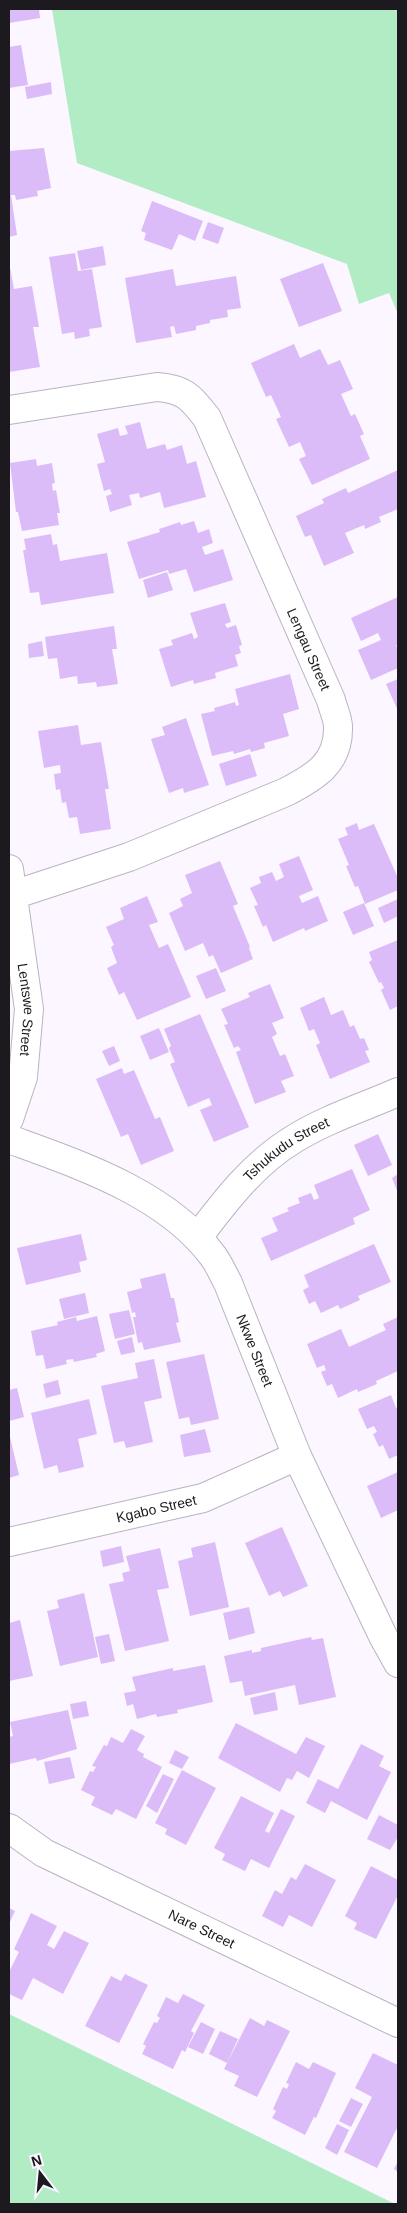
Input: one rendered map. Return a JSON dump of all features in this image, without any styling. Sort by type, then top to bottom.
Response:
[{"type":"street","name":"Lengau Street","points":[[9,410],[157,387],[175,388],[191,398],[207,418],[331,700],[338,725],[337,744],[328,764],[310,780],[286,792],[129,857],[11,882]]},
{"type":"street","name":"Lentswe Street","points":[[9,1119],[24,1076],[30,1009],[11,882]]},
{"type":"street","name":"Tshukudu Street","points":[[198,1237],[230,1195],[263,1163],[293,1140],[331,1120],[398,1092]]},
{"type":"street","name":"Nkwe Street","points":[[9,1139],[80,1164],[162,1206],[198,1237],[214,1257],[228,1283],[297,1456],[383,1636],[398,1663]]},
{"type":"street","name":"Kgabo Street","points":[[9,1542],[203,1498],[297,1456]]},
{"type":"street","name":"Nare Street","points":[[9,1828],[44,1852],[398,2022]]},
{"type":"green space","points":[[52,9],[398,9],[398,314],[389,293],[359,304],[347,264],[77,163]]},
{"type":"green space","points":[[9,2014],[395,2204],[9,2204]]},
{"type":"building","points":[[9,9],[39,9],[40,18],[9,23]]},
{"type":"building","points":[[21,45],[28,85],[9,88],[9,47]]},
{"type":"building","points":[[51,82],[52,94],[27,99],[25,87]]},
{"type":"building","points":[[44,148],[51,188],[37,191],[38,196],[16,200],[15,195],[11,195],[17,235],[9,237],[9,151]]},
{"type":"building","points":[[152,201],[203,221],[195,241],[179,234],[172,250],[144,240],[146,233],[141,231]]},
{"type":"building","points":[[208,222],[224,228],[218,244],[202,238]]},
{"type":"building","points":[[103,246],[106,265],[81,270],[77,251]]},
{"type":"building","points":[[75,253],[78,271],[92,269],[102,327],[89,329],[90,336],[75,339],[74,332],[62,334],[49,257]]},
{"type":"building","points":[[9,262],[14,289],[32,286],[39,327],[33,327],[40,367],[9,372]]},
{"type":"building","points":[[323,263],[342,311],[299,327],[280,279]]},
{"type":"building","points":[[173,269],[176,286],[236,276],[241,308],[227,310],[228,317],[210,320],[210,323],[196,326],[196,330],[176,334],[174,326],[170,327],[172,337],[136,343],[125,278]]},
{"type":"building","points":[[294,344],[300,358],[320,349],[328,365],[340,360],[353,389],[341,394],[351,416],[355,414],[364,434],[360,436],[370,459],[312,485],[299,459],[306,456],[300,442],[289,447],[276,419],[281,417],[271,395],[266,397],[251,363]]},
{"type":"building","points":[[140,422],[147,449],[165,444],[167,450],[182,445],[187,464],[196,461],[206,497],[164,508],[160,492],[140,498],[139,493],[129,495],[132,505],[110,512],[106,496],[112,494],[110,489],[104,491],[97,464],[105,462],[97,434],[118,428],[120,436],[128,434],[125,426]]},
{"type":"building","points":[[36,459],[37,466],[52,463],[55,483],[52,484],[53,491],[56,490],[60,513],[57,513],[59,525],[22,531],[18,512],[16,512],[10,463]]},
{"type":"building","points":[[398,470],[398,509],[379,517],[381,522],[365,529],[364,525],[345,533],[354,553],[324,566],[311,535],[305,537],[296,516],[324,503],[322,499],[346,488],[348,493]]},
{"type":"building","points":[[194,521],[198,533],[209,529],[213,543],[202,547],[205,555],[223,549],[233,580],[194,592],[186,569],[169,574],[168,570],[139,579],[127,542],[160,532],[159,529],[180,522],[181,525]]},
{"type":"building","points":[[51,534],[53,545],[57,544],[60,561],[107,553],[114,593],[41,605],[39,592],[30,593],[23,550],[26,550],[24,539]]},
{"type":"building","points":[[167,572],[173,590],[148,598],[143,580]]},
{"type":"building","points":[[398,597],[398,644],[396,645],[398,650],[398,668],[371,680],[358,650],[381,640],[378,633],[361,641],[351,618]]},
{"type":"building","points":[[225,603],[231,622],[225,624],[227,628],[236,625],[242,645],[239,646],[241,653],[235,655],[238,666],[215,673],[216,678],[194,684],[193,680],[171,687],[159,649],[173,645],[171,640],[192,633],[194,639],[198,637],[190,613]]},
{"type":"building","points":[[114,626],[117,649],[112,649],[118,684],[97,687],[96,682],[78,684],[77,676],[60,679],[57,658],[48,659],[45,637]]},
{"type":"building","points":[[42,641],[44,656],[29,658],[28,644]]},
{"type":"building","points":[[290,674],[299,709],[283,714],[289,736],[264,743],[265,748],[251,752],[250,749],[234,754],[233,751],[212,756],[201,714],[215,711],[214,708],[235,702],[236,706],[239,705],[235,689]]},
{"type":"building","points":[[398,679],[398,711],[386,684]]},
{"type":"building","points":[[186,718],[209,785],[184,793],[183,788],[169,793],[151,739],[165,735],[162,727]]},
{"type":"building","points":[[78,725],[81,745],[101,742],[109,789],[105,789],[111,829],[80,834],[77,817],[69,818],[66,802],[62,803],[60,789],[56,790],[54,774],[61,773],[60,765],[44,768],[38,731]]},
{"type":"building","points":[[250,754],[257,776],[226,786],[219,764]]},
{"type":"building","points":[[357,823],[359,830],[374,824],[398,878],[398,890],[365,904],[358,886],[355,887],[346,866],[349,865],[338,839],[348,835],[345,828]]},
{"type":"building","points":[[299,856],[313,890],[299,896],[302,903],[318,896],[328,921],[305,931],[304,928],[273,942],[266,925],[263,927],[254,906],[258,905],[250,888],[261,883],[259,877],[272,872],[276,881],[284,877],[279,864]]},
{"type":"building","points":[[220,861],[238,904],[233,906],[253,959],[221,973],[213,955],[209,957],[203,943],[185,951],[169,913],[183,906],[180,899],[192,893],[185,875]]},
{"type":"building","points":[[147,896],[158,922],[149,925],[159,948],[168,944],[191,997],[137,1020],[124,992],[119,995],[107,968],[117,963],[111,947],[114,945],[106,927],[124,919],[120,908]]},
{"type":"building","points":[[398,899],[398,916],[384,923],[378,908]]},
{"type":"building","points":[[364,903],[374,926],[353,935],[343,912]]},
{"type":"building","points":[[398,940],[398,1006],[390,1010],[381,990],[384,988],[381,982],[379,983],[369,962],[372,960],[369,952]]},
{"type":"building","points":[[216,968],[226,991],[206,999],[196,976]]},
{"type":"building","points":[[270,984],[284,1018],[272,1023],[277,1034],[272,1037],[280,1056],[285,1054],[294,1076],[281,1081],[286,1092],[255,1104],[236,1052],[241,1050],[238,1046],[234,1048],[224,1025],[228,1024],[221,1009],[250,997],[248,993]]},
{"type":"building","points":[[324,997],[331,1015],[343,1010],[350,1027],[354,1025],[360,1039],[364,1038],[369,1050],[365,1051],[370,1062],[330,1079],[316,1045],[320,1043],[314,1029],[309,1031],[300,1008]]},
{"type":"building","points":[[200,1014],[249,1127],[214,1142],[200,1110],[212,1105],[209,1098],[188,1107],[170,1064],[175,1062],[164,1029]]},
{"type":"building","points":[[159,1028],[169,1052],[150,1060],[140,1036]]},
{"type":"building","points":[[114,1046],[120,1061],[109,1066],[102,1051]]},
{"type":"building","points":[[122,1068],[124,1074],[134,1070],[155,1119],[160,1117],[174,1151],[141,1165],[128,1134],[121,1137],[96,1079]]},
{"type":"building","points":[[378,1134],[392,1165],[368,1176],[354,1145]]},
{"type":"building","points":[[352,1169],[370,1210],[353,1218],[355,1224],[271,1261],[261,1238],[278,1231],[272,1218],[289,1211],[287,1208],[300,1203],[298,1198],[311,1193],[314,1200],[319,1198],[314,1185]]},
{"type":"building","points":[[398,1174],[398,1193],[392,1178]]},
{"type":"building","points":[[81,1234],[87,1260],[79,1262],[81,1272],[26,1285],[17,1248]]},
{"type":"building","points":[[374,1244],[391,1282],[358,1296],[360,1300],[340,1309],[338,1305],[321,1313],[315,1301],[309,1304],[303,1290],[309,1287],[304,1275]]},
{"type":"building","points":[[165,1273],[171,1298],[174,1298],[179,1322],[176,1323],[181,1342],[144,1350],[142,1342],[138,1343],[133,1317],[136,1317],[135,1312],[132,1313],[127,1292],[142,1288],[140,1279]]},
{"type":"building","points":[[85,1293],[89,1313],[64,1319],[59,1299]]},
{"type":"building","points":[[129,1310],[135,1334],[115,1339],[109,1314]]},
{"type":"building","points":[[97,1316],[105,1351],[96,1354],[97,1357],[74,1362],[73,1359],[66,1360],[67,1364],[46,1369],[43,1355],[36,1356],[31,1331],[58,1325],[57,1322],[76,1317],[77,1321]]},
{"type":"building","points":[[398,1317],[398,1371],[376,1381],[377,1384],[358,1392],[357,1389],[338,1398],[332,1384],[327,1386],[321,1372],[326,1370],[324,1365],[317,1368],[307,1344],[341,1329],[349,1347],[386,1330],[383,1324]]},
{"type":"building","points":[[132,1337],[135,1352],[121,1355],[117,1341]]},
{"type":"building","points":[[204,1354],[219,1419],[191,1425],[189,1417],[179,1419],[166,1362]]},
{"type":"building","points":[[154,1359],[162,1398],[144,1402],[153,1442],[126,1448],[124,1441],[114,1443],[101,1386],[138,1378],[135,1363]]},
{"type":"building","points":[[58,1380],[61,1394],[46,1398],[43,1384]]},
{"type":"building","points":[[17,1388],[24,1417],[9,1421],[9,1390]]},
{"type":"building","points":[[391,1395],[396,1408],[398,1407],[398,1455],[389,1459],[383,1445],[379,1447],[373,1434],[377,1432],[374,1426],[367,1429],[358,1409]]},
{"type":"building","points":[[89,1399],[97,1434],[78,1439],[84,1467],[59,1473],[57,1465],[44,1469],[31,1413]]},
{"type":"building","points":[[205,1429],[211,1452],[184,1457],[180,1435]]},
{"type":"building","points":[[9,1433],[19,1475],[9,1478]]},
{"type":"building","points":[[398,1472],[398,1510],[381,1518],[367,1486]]},
{"type":"building","points":[[282,1527],[308,1586],[283,1597],[280,1591],[269,1596],[245,1543]]},
{"type":"building","points":[[215,1542],[229,1607],[190,1616],[178,1561],[193,1557],[191,1548]]},
{"type":"building","points":[[121,1546],[124,1562],[103,1567],[100,1551]]},
{"type":"building","points":[[160,1548],[169,1588],[157,1590],[169,1641],[125,1651],[109,1584],[124,1581],[122,1573],[130,1571],[126,1556]]},
{"type":"building","points":[[84,1593],[98,1657],[60,1666],[47,1611],[59,1608],[57,1600]]},
{"type":"building","points":[[249,1607],[255,1633],[229,1640],[223,1613]]},
{"type":"building","points":[[20,1620],[33,1676],[9,1681],[9,1623]]},
{"type":"building","points":[[109,1634],[115,1661],[101,1664],[95,1637]]},
{"type":"building","points":[[311,1637],[312,1640],[323,1638],[336,1697],[299,1705],[295,1685],[245,1696],[242,1681],[230,1683],[224,1656],[252,1650],[252,1653],[261,1651],[261,1648]]},
{"type":"building","points":[[205,1665],[213,1702],[177,1710],[178,1713],[157,1717],[156,1714],[137,1719],[133,1704],[127,1706],[124,1693],[136,1691],[132,1677],[173,1668],[173,1671]]},
{"type":"building","points":[[275,1692],[278,1710],[254,1715],[250,1698]]},
{"type":"building","points":[[86,1701],[89,1716],[73,1719],[70,1704]]},
{"type":"building","points":[[68,1710],[77,1749],[37,1761],[36,1758],[9,1764],[9,1737],[13,1736],[10,1722]]},
{"type":"building","points":[[236,1723],[296,1754],[306,1737],[325,1746],[309,1778],[297,1771],[292,1780],[287,1778],[280,1792],[218,1758]]},
{"type":"building","points":[[131,1729],[145,1736],[137,1750],[144,1754],[143,1757],[162,1767],[136,1819],[116,1809],[112,1815],[91,1805],[95,1797],[81,1790],[90,1771],[93,1772],[96,1767],[92,1766],[104,1745],[107,1746],[111,1737],[123,1743]]},
{"type":"building","points":[[361,1744],[384,1756],[379,1766],[391,1772],[367,1820],[331,1801],[325,1813],[306,1803],[318,1779],[338,1789]]},
{"type":"building","points":[[175,1750],[189,1757],[182,1769],[169,1763]]},
{"type":"building","points":[[70,1757],[75,1778],[49,1784],[44,1762]]},
{"type":"building","points":[[182,1770],[216,1788],[186,1845],[165,1834],[167,1829],[155,1823]]},
{"type":"building","points":[[163,1774],[174,1779],[157,1813],[146,1806]]},
{"type":"building","points":[[241,1796],[274,1813],[265,1831],[269,1833],[281,1809],[295,1816],[269,1868],[251,1859],[245,1871],[222,1860],[225,1854],[214,1848]]},
{"type":"building","points":[[379,1815],[398,1825],[398,1837],[390,1850],[367,1839]]},
{"type":"building","points":[[305,1864],[336,1880],[312,1927],[289,1915],[283,1927],[262,1916],[275,1890],[282,1894],[291,1877],[296,1880]]},
{"type":"building","points":[[371,1866],[398,1880],[398,1895],[376,1939],[354,1929],[357,1923],[345,1916]]},
{"type":"building","points":[[9,1908],[15,1911],[9,1924]]},
{"type":"building","points":[[31,1913],[57,1926],[47,1945],[54,1949],[64,1931],[89,1943],[63,1994],[33,1978],[22,2000],[9,1994],[9,1972],[19,1952],[14,1949]]},
{"type":"building","points":[[125,1974],[148,1985],[119,2043],[85,2026],[111,1976],[121,1981]]},
{"type":"building","points":[[183,1994],[205,2005],[191,2031],[194,2033],[185,2052],[182,2050],[173,2069],[142,2054],[146,2046],[143,2044],[154,2022],[157,2023],[160,2018],[157,2016],[166,1997],[178,2003]]},
{"type":"building","points":[[250,2018],[264,2026],[267,2020],[290,2031],[257,2097],[234,2086],[239,2076],[224,2069]]},
{"type":"building","points":[[201,2022],[215,2029],[203,2054],[188,2047]]},
{"type":"building","points":[[220,2031],[238,2039],[227,2063],[209,2054]]},
{"type":"building","points":[[373,2053],[398,2065],[398,2126],[377,2168],[344,2152],[372,2097],[355,2088]]},
{"type":"building","points":[[296,2062],[309,2069],[313,2062],[336,2073],[316,2118],[314,2117],[305,2135],[272,2118],[276,2111],[273,2109],[283,2087],[287,2089],[289,2084],[286,2083]]},
{"type":"building","points":[[351,2098],[363,2104],[351,2127],[339,2121]]},
{"type":"building","points":[[337,2124],[349,2130],[337,2155],[325,2148]]},
{"type":"building","points":[[398,2161],[398,2172],[394,2169]]}]
